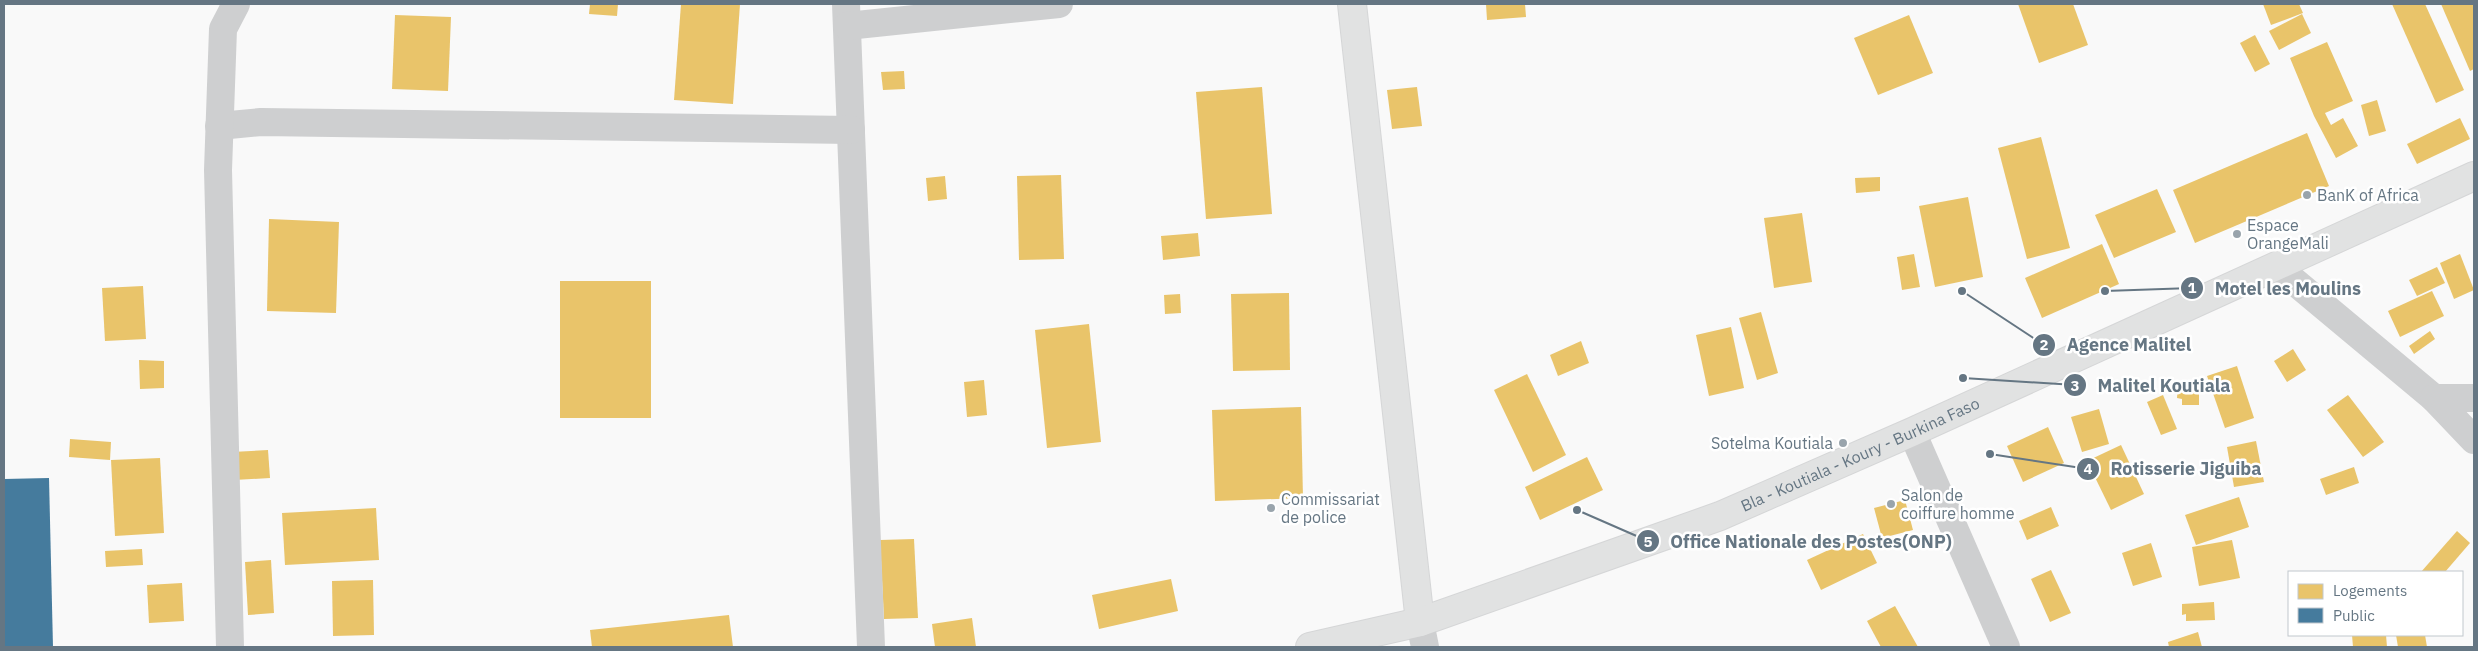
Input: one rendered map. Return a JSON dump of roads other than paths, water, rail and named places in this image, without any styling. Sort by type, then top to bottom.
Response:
[{"type":"main road","points":[[1352,4],[1423,635]]},
{"type":"main road","name":"Bla - Koutiala - Koury - Burkina Faso","points":[[1310,647],[1423,635],[1720,516],[2277,268],[2474,176]]},
{"type":"street","points":[[230,647],[218,170],[223,30],[236,4]]},
{"type":"street","points":[[871,647],[847,15],[1059,4]]},
{"type":"street","points":[[219,126],[261,122],[852,130]]},
{"type":"street","points":[[2277,268],[2434,398],[2474,440]]},
{"type":"street","points":[[2434,398],[2474,398]]},
{"type":"street","points":[[1912,432],[2006,647]]},
{"type":"place","name":"BanK of Africa","points":[[2307,195]]},
{"type":"place","name":"Espace OrangeMali","points":[[2237,234]]},
{"type":"place","name":"Agence Malitel","points":[[1962,291]]},
{"type":"place","name":"Motel les Moulins","points":[[2105,291]]},
{"type":"place","name":"Malitel Koutiala","points":[[1963,378]]},
{"type":"place","name":"Sotelma Koutiala","points":[[1843,443]]},
{"type":"place","name":"Rotisserie Jiguiba","points":[[1990,454]]},
{"type":"place","name":"Salon de coiffure homme","points":[[1891,504]]},
{"type":"place","name":"Commissariat de police","points":[[1271,508]]},
{"type":"place","name":"Office Nationale des Postes(ONP)","points":[[1577,510]]}]
